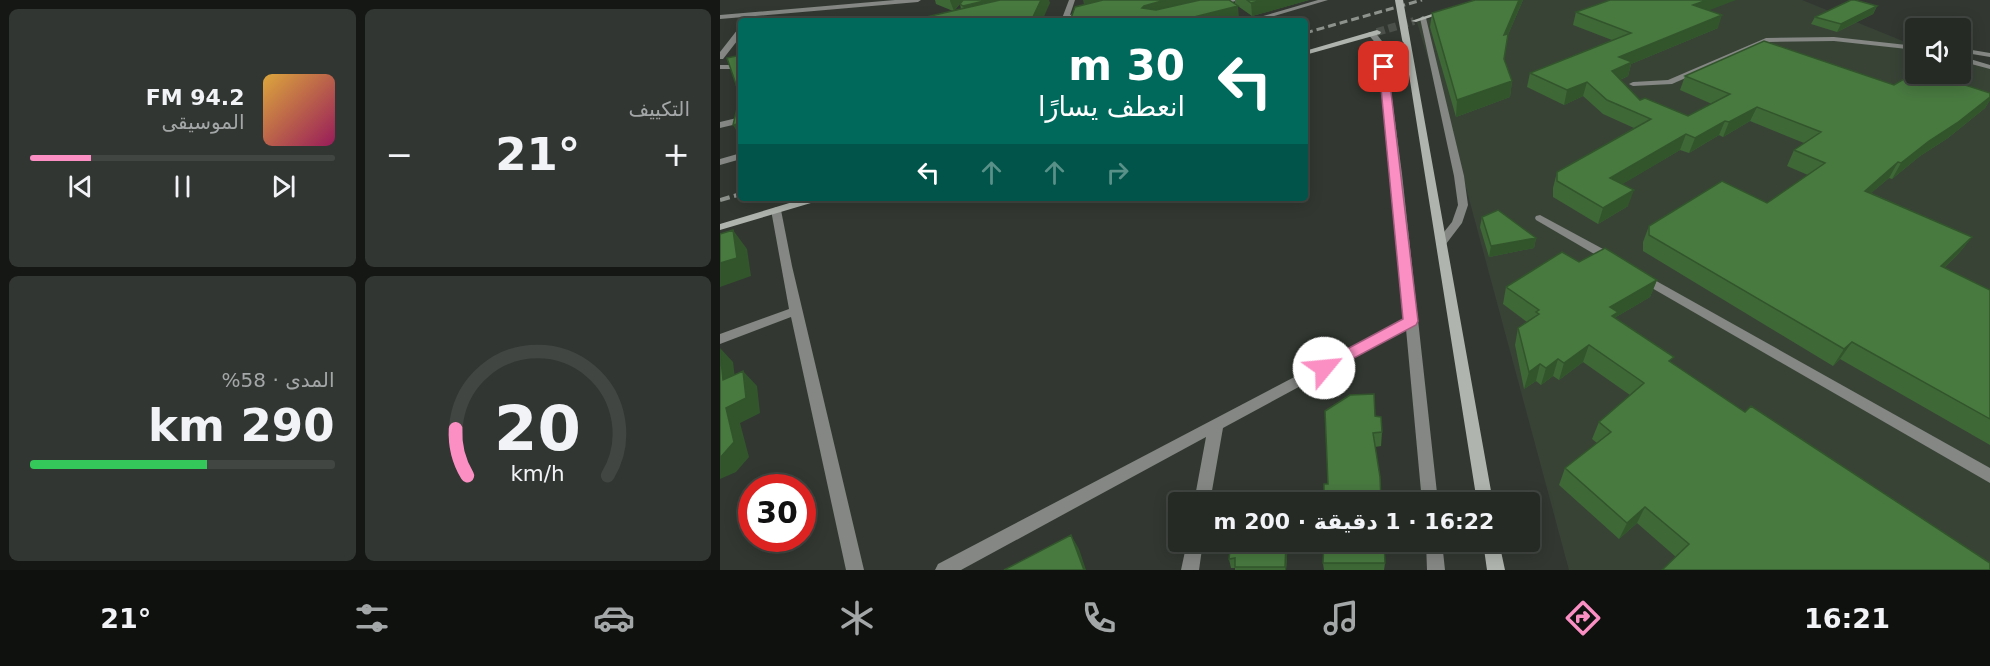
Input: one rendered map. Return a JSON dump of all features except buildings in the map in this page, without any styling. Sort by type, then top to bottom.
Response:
[{"type":"main road","points":[[1399,0],[1483,492]]},
{"type":"main road","points":[[1418,19],[1454,9]]},
{"type":"main road","points":[[1308,53],[1374,33]]},
{"type":"main road","points":[[720,227],[808,201]]},
{"type":"main road","points":[[1493,552],[1496,570]]},
{"type":"street","points":[[720,16],[750,18],[918,0]]},
{"type":"street","points":[[1065,18],[1072,0]]},
{"type":"street","points":[[1203,8],[1236,0]]},
{"type":"street","points":[[1261,18],[1325,0]]},
{"type":"street","points":[[1222,2],[1233,9]]},
{"type":"street","points":[[1069,18],[1096,11]]},
{"type":"street","points":[[1242,15],[1246,18]]},
{"type":"street","points":[[1418,19],[1459,176],[1463,205],[1457,223],[1442,242]]},
{"type":"street","points":[[1374,33],[1381,45],[1397,174],[1429,492]]},
{"type":"street","points":[[720,57],[738,35]]},
{"type":"street","points":[[1633,84],[1669,82],[1766,40],[1834,39],[1905,47]]},
{"type":"street","points":[[1971,52],[1990,55]]},
{"type":"street","points":[[1971,61],[1990,67]]},
{"type":"street","points":[[720,67],[738,67]]},
{"type":"street","points":[[720,125],[738,121]]},
{"type":"street","points":[[720,162],[738,157]]},
{"type":"street","points":[[776,210],[796,311],[855,570]]},
{"type":"street","points":[[1540,218],[1990,476]]},
{"type":"street","points":[[720,339],[796,311]]},
{"type":"street","points":[[944,570],[1411,321]]},
{"type":"street","points":[[1204,492],[1216,425]]},
{"type":"street","points":[[1190,570],[1193,552]]},
{"type":"street","points":[[1435,552],[1436,570]]},
{"type":"shaded area","points":[[1500,0],[1802,0],[1905,42],[1905,84],[1971,84],[1971,62],[1990,68],[1990,570],[1569,570],[1464,180],[1417,22]]},
{"type":"tunnel","points":[[1377,32],[1414,21]]},
{"type":"railway","points":[[1308,32],[1422,0]]},
{"type":"railway","points":[[720,200],[738,195]]},
{"type":"route","points":[[1324,368],[1411,321],[1384,67]]}]
